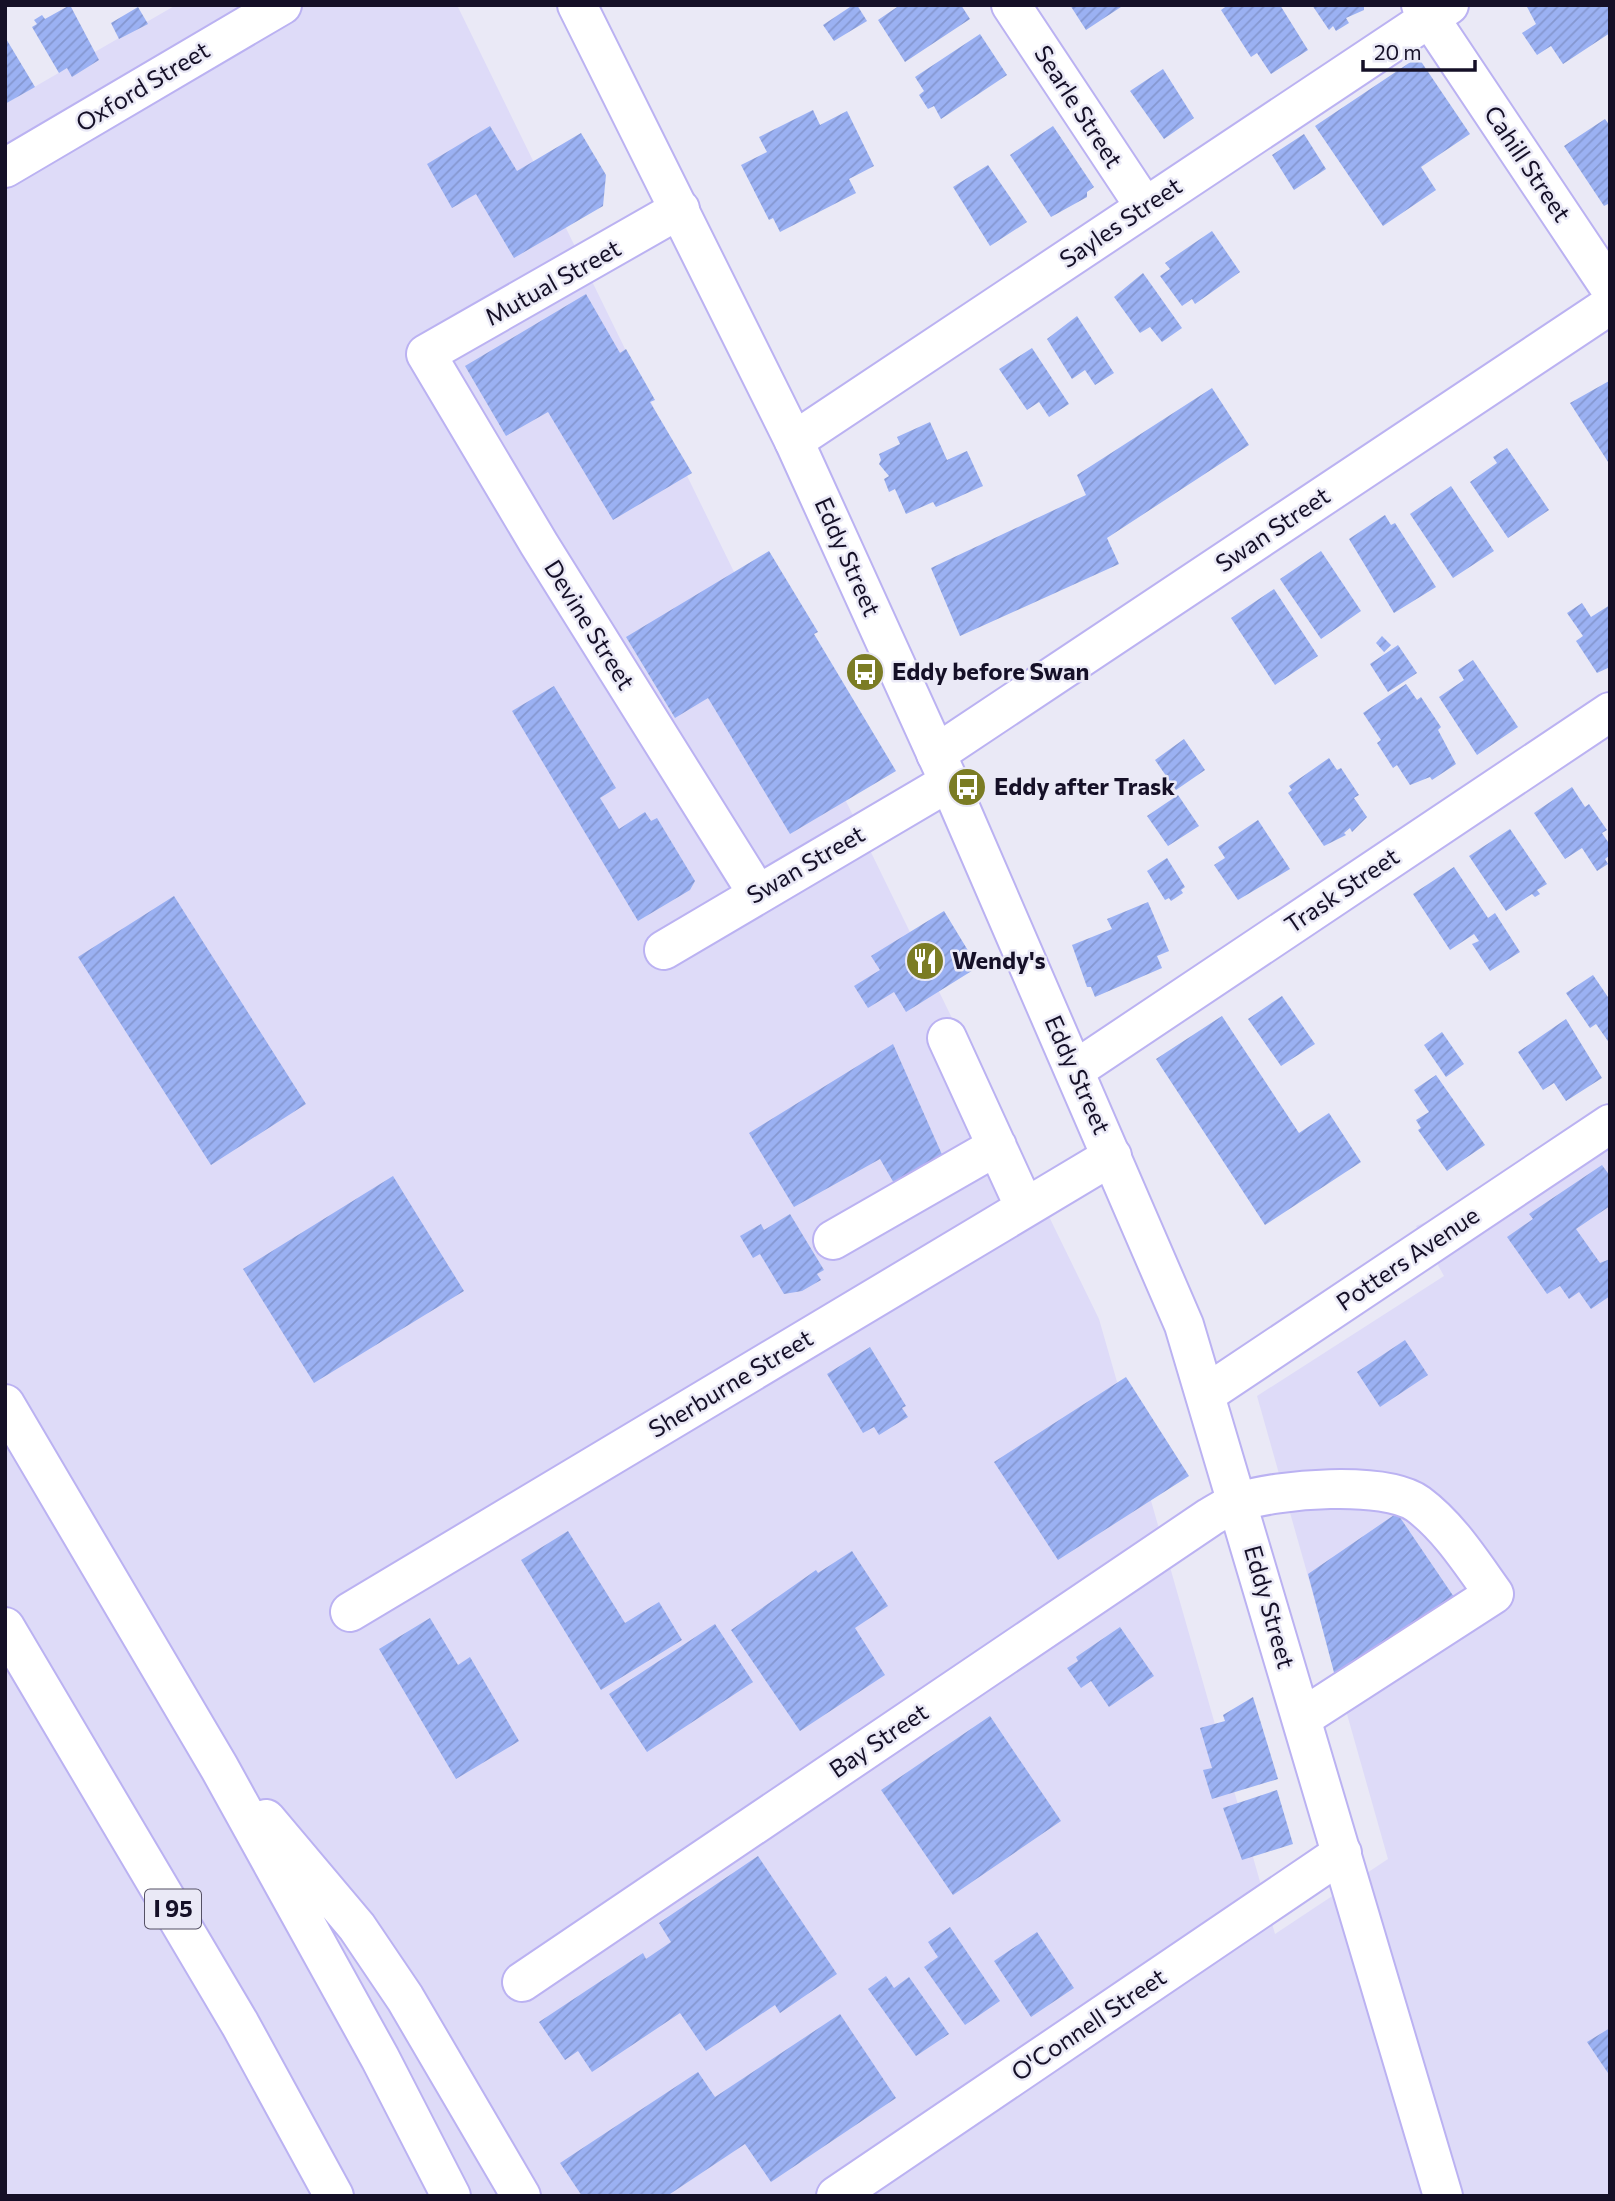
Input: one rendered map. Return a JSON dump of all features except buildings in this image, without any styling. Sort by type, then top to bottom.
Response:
[{"type":"main road","name":"Oxford Street","points":[[5,168],[235,17],[282,5]]},
{"type":"main road","name":"Eddy Street","points":[[577,5],[794,441],[942,768],[1184,1325],[1443,2196]]},
{"type":"main road","name":"Searle Street","points":[[1011,5],[1145,207]]},
{"type":"main road","name":"Sayles Street","points":[[794,441],[1145,207],[1433,10]]},
{"type":"main road","name":"Cahill Street","points":[[1433,10],[1610,288]]},
{"type":"main road","name":"Mutual Street","points":[[426,354],[680,209]]},
{"type":"main road","name":"Swan Street","points":[[664,950],[757,893],[942,768],[1610,305]]},
{"type":"main road","name":"Devine Street","points":[[426,354],[539,544],[757,893]]},
{"type":"main road","name":"Trask Street","points":[[1075,1070],[1610,712]]},
{"type":"main road","points":[[947,1038],[1025,1208]]},
{"type":"main road","name":"Potters Avenue","points":[[1206,1394],[1610,1124]]},
{"type":"main road","points":[[833,1240],[997,1146]]},
{"type":"main road","name":"Sherburne Street","points":[[350,1612],[1112,1156]]},
{"type":"main road","points":[[5,1404],[219,1767],[380,2058],[451,2196]]},
{"type":"main road","name":"Bay Street","points":[[522,1982],[1206,1519],[1238,1502],[1298,1490],[1388,1494],[1415,1502],[1440,1522],[1494,1594],[1302,1718]]},
{"type":"main road","name":"I 95","points":[[5,1627],[240,2024],[334,2196]]},
{"type":"main road","points":[[219,1767],[358,1927],[405,1998],[521,2196]]},
{"type":"main road","name":"O'Connell Street","points":[[836,2196],[1342,1853]]},
{"type":"shaded area","points":[[176,5],[457,5],[1099,1319],[1275,1934],[1388,1859],[1257,1396],[1444,1276],[1416,1226],[1431,1220],[1610,1106],[1610,2196],[5,2196],[5,104]]},
{"type":"place","name":"Eddy before Swan","points":[[865,672]]},
{"type":"place","name":"Eddy after Trask","points":[[967,787]]},
{"type":"place","name":"Wendy's","points":[[925,961]]}]
